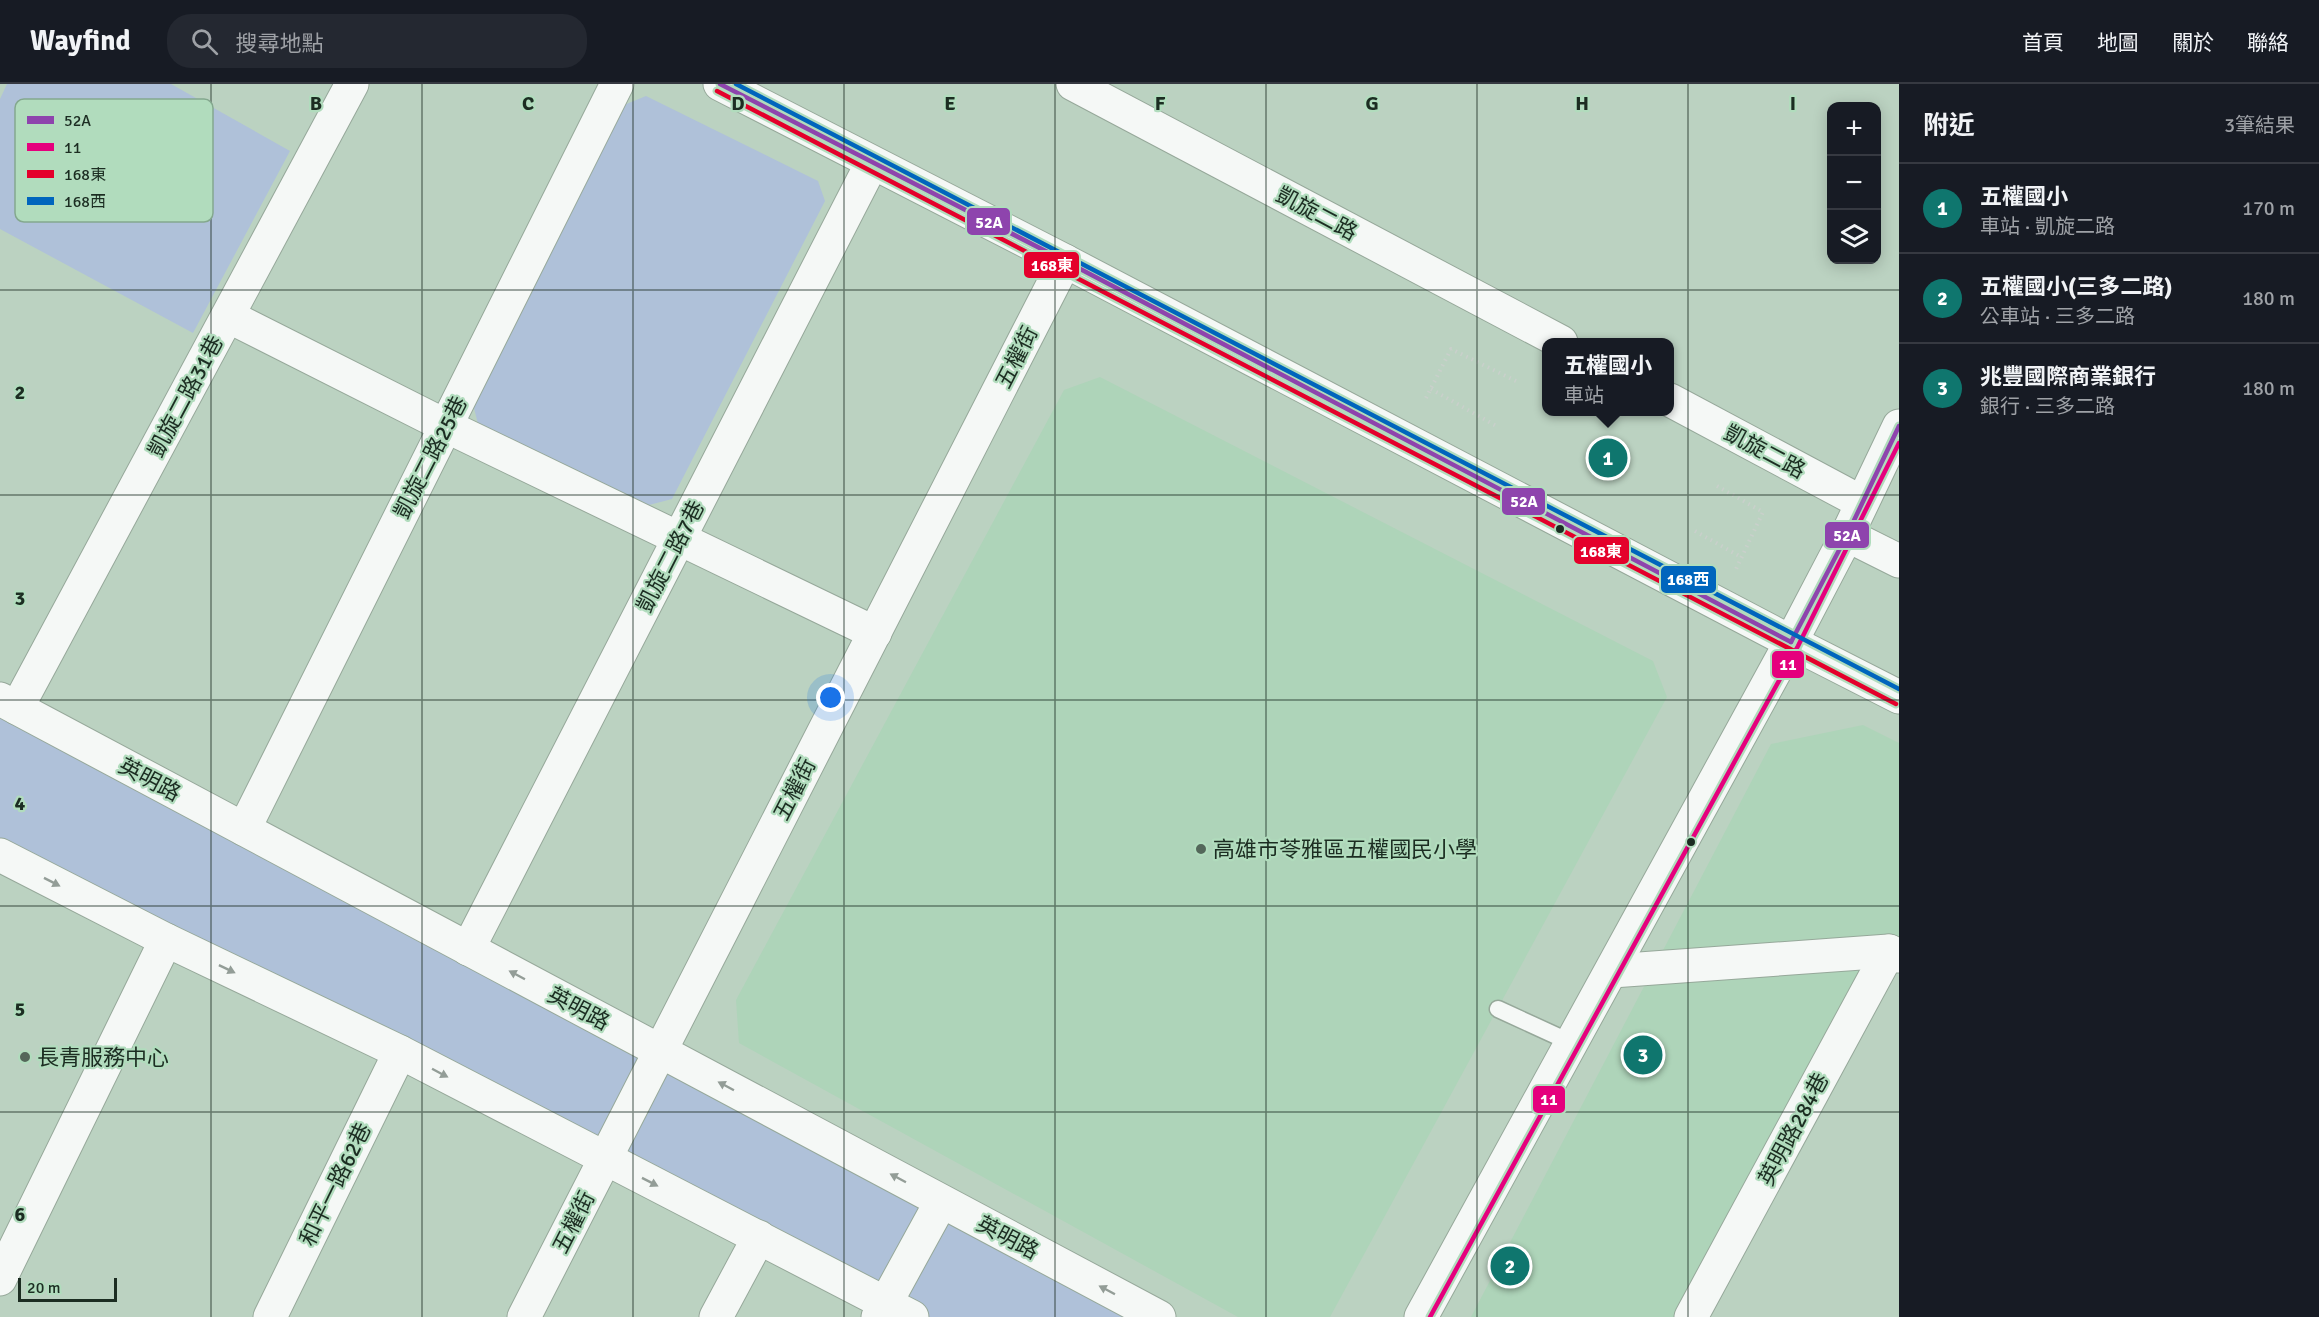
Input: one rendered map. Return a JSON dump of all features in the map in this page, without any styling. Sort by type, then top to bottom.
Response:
[{"type":"street","name":"凱旋二路31巷","points":[[9,703],[228,316],[352,84]]},
{"type":"street","name":"凱旋二路25巷","points":[[244,829],[617,84]]},
{"type":"street","points":[[720,84],[1065,261],[1899,697]]},
{"type":"street","name":"凱旋二路","points":[[1073,84],[1553,338]]},
{"type":"street","name":"凱旋二路7巷","points":[[468,949],[872,163]]},
{"type":"street","name":"五權街","points":[[524,1317],[1065,261]]},
{"type":"street","points":[[228,316],[446,426],[874,633]]},
{"type":"street","name":"凱旋二路","points":[[1674,402],[1861,502]]},
{"type":"street","points":[[1421,1317],[1791,642],[1847,535],[1861,502],[1895,444]]},
{"type":"street","points":[[1847,535],[1899,561]]},
{"type":"street","name":"英明路","points":[[9,703],[1159,1317]]},
{"type":"street","points":[[0,855],[166,940],[400,1052],[759,1237],[892,1312],[941,1202]]},
{"type":"street","points":[[0,1279],[9,1236],[166,940]]},
{"type":"street","points":[[1612,971],[1894,953]]},
{"type":"street","name":"英明路284巷","points":[[1691,1317],[1894,953]]},
{"type":"street","name":"和平一路62巷","points":[[270,1317],[400,1052]]},
{"type":"street","points":[[716,1317],[759,1237]]},
{"type":"lane","points":[[1498,1009],[1572,1043]]},
{"type":"path","points":[[1426,398],[1451,349],[1520,383]]},
{"type":"path","points":[[1431,389],[1498,428]]},
{"type":"path","points":[[1717,486],[1763,512],[1736,569]]},
{"type":"path","points":[[1695,531],[1741,557]]},
{"type":"shaded area","points":[[7,84],[171,84],[198,99],[15,99],[15,222],[213,222],[213,108],[290,151],[193,333],[0,229],[0,99]]},
{"type":"shaded area","points":[[646,96],[818,181],[825,201],[672,499],[649,505],[478,424],[473,404],[624,105]]},
{"type":"shaded area","name":"高雄市苓雅區五權國民小學","points":[[1100,377],[1653,661],[1667,697],[1330,1317],[1238,1317],[739,1043],[736,1000],[1064,390]]},
{"type":"shaded area","points":[[0,717],[1128,1317],[903,1317],[0,842]]},
{"type":"shaded area","points":[[1863,725],[1899,743],[1899,947],[1679,1317],[1471,1317],[1771,744]]},
{"type":"transit line","name":"52A","points":[[720,84],[1065,261],[1791,642]]},
{"type":"transit line","name":"168西","points":[[736,84],[1899,689]]},
{"type":"transit line","name":"168東","points":[[717,91],[1896,704]]},
{"type":"transit line","name":"52A","points":[[1791,642],[1847,535],[1899,426]]},
{"type":"transit line","name":"11","points":[[1430,1317],[1798,646],[1899,443]]},
{"type":"place","name":"五權國小","points":[[1608,458]]},
{"type":"place","name":"高雄市苓雅區五權國民小學","points":[[1201,849]]},
{"type":"place","name":"兆豐國際商業銀行","points":[[1643,1055]]},
{"type":"place","name":"長青服務中心","points":[[25,1057]]},
{"type":"place","name":"五權國小(三多二路)","points":[[1510,1266]]}]
